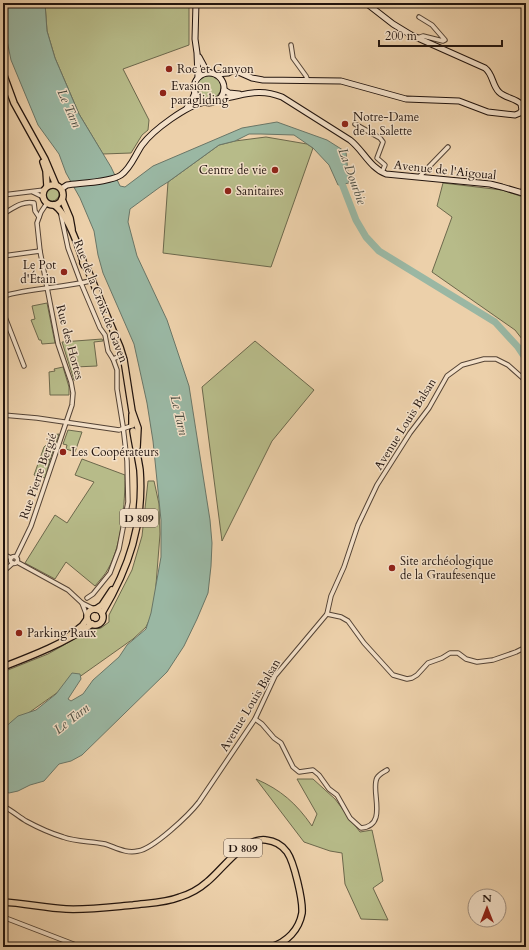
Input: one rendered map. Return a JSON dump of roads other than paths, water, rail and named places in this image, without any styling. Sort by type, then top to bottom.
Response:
[{"type":"main road","points":[[196,3],[195,39],[198,77],[194,86],[197,97],[205,102]]},
{"type":"main road","points":[[197,53],[206,70],[216,74],[228,73],[237,70],[252,78],[263,80],[341,82],[406,99],[459,101],[481,110],[496,113],[515,115],[524,110],[519,102],[498,91],[489,71],[485,68],[417,38],[393,24],[366,3]]},
{"type":"main road","points":[[198,77],[210,72]]},
{"type":"main road","points":[[3,73],[14,103],[48,163],[58,187],[63,194],[62,199],[58,204],[54,205],[47,203],[43,197],[46,188],[46,168],[39,152],[12,106],[3,82]]},
{"type":"main road","points":[[46,188],[112,179],[120,176],[128,168],[146,140],[157,130],[185,110],[197,104],[205,102],[210,103],[219,99],[224,90],[223,81],[228,73]]},
{"type":"main road","points":[[216,74],[223,81]]},
{"type":"main road","name":"Avenue de l'Aigoual","points":[[224,90],[229,93],[244,94]]},
{"type":"main road","name":"Avenue de l'Aigoual","points":[[219,99],[255,92],[264,92],[282,97],[354,143],[376,168],[382,172],[490,184],[524,194]]},
{"type":"main road","points":[[185,110],[192,102],[195,93]]},
{"type":"main road","name":"D 809","points":[[62,199],[70,218],[73,234]]},
{"type":"main road","name":"D 809","points":[[54,205],[61,211],[73,234],[90,281],[101,303]]},
{"type":"main road","name":"D 809","points":[[84,263],[120,347],[124,360],[124,368]]},
{"type":"main road","name":"D 809","points":[[102,613],[125,570],[133,550],[139,519],[140,487],[137,447],[124,368],[116,340]]},
{"type":"main road","name":"D 809","points":[[95,609],[102,605],[117,586]]},
{"type":"main road","points":[[3,667],[62,642],[92,624],[98,624],[102,621],[102,613],[100,610],[95,609],[89,612],[82,626],[62,642]]},
{"type":"main road","points":[[87,617],[92,624]]},
{"type":"main road","name":"D 809","points":[[3,902],[67,909],[99,908],[154,903],[181,897],[207,882],[250,843],[261,840],[272,841],[283,848],[291,860],[302,909],[298,925],[292,935],[282,943],[271,947]]},
{"type":"street","points":[[417,38],[424,36],[443,41],[445,40],[432,25],[419,17]]},
{"type":"street","points":[[291,45],[293,58],[308,81]]},
{"type":"street","points":[[355,124],[383,142],[377,158],[385,165],[382,172]]},
{"type":"street","points":[[419,177],[448,147]]},
{"type":"street","points":[[524,194],[526,181]]},
{"type":"street","points":[[3,195],[33,192],[46,188]]},
{"type":"street","points":[[33,192],[43,197]]},
{"type":"street","points":[[3,214],[29,201],[34,203],[35,211],[39,217],[47,203]]},
{"type":"street","name":"Rue de la Croix de Gaven","points":[[60,215],[68,248],[81,284],[100,328],[105,335],[108,351],[118,370],[117,389],[124,429],[128,467],[128,502],[119,549],[110,573],[93,594],[87,598]]},
{"type":"street","name":"Rue des Hortes","points":[[39,217],[37,223],[40,251],[47,289],[58,344],[71,382],[73,393],[72,405],[66,422]]},
{"type":"street","points":[[3,256],[40,251]]},
{"type":"street","points":[[3,296],[81,284],[90,281]]},
{"type":"street","points":[[3,312],[24,366]]},
{"type":"street","points":[[113,359],[120,356]]},
{"type":"street","name":"Avenue Louis Balsan","points":[[3,806],[26,820],[62,837],[82,842],[94,842],[131,852],[138,852],[149,846],[189,814],[216,779],[255,719],[275,676],[327,614],[331,596],[344,567],[358,525],[377,485],[410,433],[429,408],[447,376],[462,365],[490,358],[496,359],[508,365],[526,381]]},
{"type":"street","points":[[3,415],[37,418],[118,430],[134,428]]},
{"type":"street","name":"Rue Pierre Bergié","points":[[16,557],[31,526],[66,422]]},
{"type":"street","points":[[3,554],[11,558],[16,557],[17,562]]},
{"type":"street","points":[[11,558],[12,563]]},
{"type":"street","points":[[3,572],[12,563],[17,562],[68,590],[82,603],[95,609]]},
{"type":"street","points":[[82,603],[87,617]]},
{"type":"street","points":[[327,614],[341,617],[348,621],[364,643],[393,675],[407,679],[417,675],[428,663],[442,658],[450,653],[458,653],[466,659],[477,662],[493,660],[526,647]]},
{"type":"street","points":[[255,719],[281,743],[293,767],[299,772],[313,770],[319,775],[329,788],[337,795],[350,818],[361,828],[372,824],[376,815],[377,777],[387,770]]},
{"type":"street","points":[[3,917],[80,947]]},
{"type":"water","name":"Le Tarn","points":[[3,3],[45,3],[47,31],[55,58],[79,114],[111,167],[120,186],[125,187],[153,166],[242,128],[277,122],[327,140],[346,152],[349,183],[338,185],[329,165],[313,148],[294,135],[249,134],[235,141],[219,145],[130,209],[128,222],[137,256],[167,320],[189,386],[210,520],[212,543],[208,593],[184,646],[167,672],[82,755],[71,761],[59,764],[44,781],[9,793],[3,791],[3,729],[18,716],[36,710],[56,694],[72,673],[80,674],[81,679],[68,699],[71,701],[83,694],[93,680],[119,657],[127,645],[146,629],[151,613],[161,557],[161,520],[153,441],[147,403],[134,344],[103,273],[94,231],[80,198],[66,173],[59,154],[38,125],[11,60],[3,21]]},
{"type":"waterway","name":"La Dourbie","points":[[339,176],[356,220],[366,237],[379,251],[495,322],[518,347],[526,359]]},
{"type":"place","name":"Roc et Canyon","points":[[169,69]]},
{"type":"place","name":"Evasion paragliding","points":[[163,93]]},
{"type":"place","name":"Notre-Dame de la Salette","points":[[345,124]]},
{"type":"place","name":"Centre de vie","points":[[275,170]]},
{"type":"place","name":"Sanitaires","points":[[228,191]]},
{"type":"place","name":"Le Pot d'Étain","points":[[64,272]]},
{"type":"place","name":"Les Coopérateurs","points":[[63,452]]},
{"type":"place","name":"Site archéologique de la Graufesenque","points":[[392,568]]},
{"type":"place","name":"Parking Raux","points":[[19,633]]}]
